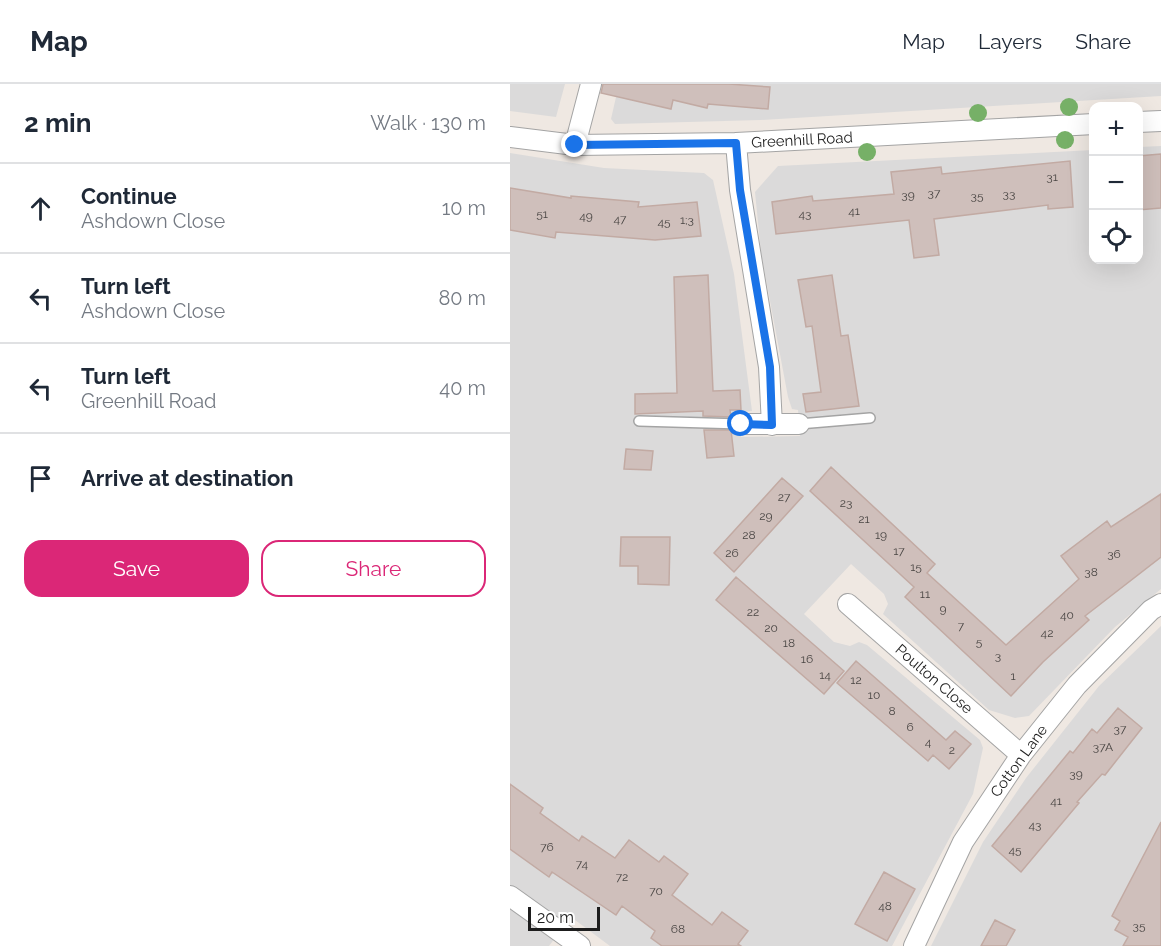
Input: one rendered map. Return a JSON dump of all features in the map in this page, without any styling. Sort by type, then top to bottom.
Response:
[{"type":"street","points":[[575,145],[591,84]]},
{"type":"street","points":[[1143,122],[1161,121]]},
{"type":"street","name":"Greenhill Road","points":[[510,137],[575,145],[736,143],[1089,124]]},
{"type":"street","points":[[736,143],[740,190],[770,367],[772,425]]},
{"type":"street","points":[[741,424],[800,424]]},
{"type":"street","name":"Poulton Close","points":[[848,604],[1021,755]]},
{"type":"street","name":"Cotton Lane","points":[[914,946],[963,842],[1021,755],[1077,684],[1151,610],[1161,604]]},
{"type":"street","points":[[510,896],[580,946]]},
{"type":"lane","points":[[800,424],[870,418]]},
{"type":"lane","points":[[639,421],[741,424]]},
{"type":"shaded area","points":[[510,84],[565,84],[556,117],[510,111]]},
{"type":"shaded area","points":[[619,84],[1161,84],[1161,96],[761,120],[615,124],[611,119]]},
{"type":"shaded area","points":[[1161,146],[1161,589],[1115,627],[1029,716],[1015,718],[989,710],[883,614],[888,604],[884,594],[851,564],[804,614],[834,642],[850,646],[859,642],[867,645],[980,740],[983,748],[973,794],[892,946],[610,946],[571,917],[549,946],[510,946],[510,153],[604,168],[704,173],[713,180],[734,274],[752,411],[741,412],[741,437],[800,436],[798,410],[792,409],[788,397],[761,253],[755,192],[778,166],[1089,150],[1089,264],[1143,264],[1143,147]]},
{"type":"shaded area","points":[[1161,626],[1161,946],[931,946],[983,842],[1026,778],[1099,686]]},
{"type":"building","points":[[603,84],[729,84],[770,87],[768,109],[708,104],[707,108],[673,100],[671,109],[601,93]]},
{"type":"building","points":[[1161,154],[1161,208],[1143,210],[1143,156]]},
{"type":"building","points":[[1070,161],[1073,207],[1048,209],[1048,205],[934,219],[939,255],[914,258],[909,220],[776,234],[772,202],[812,196],[813,201],[894,194],[891,172],[941,167],[942,174]]},
{"type":"building","points":[[510,188],[571,198],[571,196],[639,202],[638,207],[697,202],[701,236],[655,240],[556,232],[555,238],[510,230]]},
{"type":"building","points":[[708,275],[713,391],[740,390],[741,410],[730,410],[731,417],[703,416],[703,411],[635,414],[635,394],[677,393],[674,277]]},
{"type":"building","points":[[832,275],[841,336],[848,335],[859,406],[806,412],[803,394],[821,392],[812,326],[806,327],[798,280]]},
{"type":"building","points":[[704,430],[731,430],[734,456],[707,458]]},
{"type":"building","points":[[626,449],[653,451],[651,470],[624,469]]},
{"type":"building","points":[[831,467],[935,564],[927,573],[1006,645],[1079,579],[1061,556],[1107,521],[1111,527],[1161,494],[1161,557],[1085,616],[1089,620],[1043,662],[1011,696],[905,597],[914,587],[810,491]]},
{"type":"building","points":[[782,478],[803,496],[734,572],[714,553]]},
{"type":"building","points":[[621,537],[670,537],[669,585],[638,584],[638,566],[620,566]]},
{"type":"building","points":[[736,577],[844,671],[824,694],[716,600]]},
{"type":"building","points":[[856,661],[946,740],[955,731],[971,744],[949,769],[933,755],[928,761],[837,683]]},
{"type":"building","points":[[1118,708],[1142,728],[1105,775],[1102,774],[1077,802],[1079,803],[1021,872],[992,846],[1070,751],[1073,753],[1092,729],[1097,733]]},
{"type":"building","points":[[510,784],[543,808],[540,813],[579,841],[582,836],[615,858],[629,840],[659,862],[664,856],[688,874],[672,895],[712,925],[722,912],[748,931],[738,944],[741,946],[662,946],[651,938],[655,931],[622,906],[616,915],[552,872],[549,877],[510,849]]},
{"type":"building","points":[[1161,822],[1161,946],[1123,946],[1128,937],[1115,930],[1120,921],[1112,916]]},
{"type":"building","points":[[884,872],[915,889],[887,941],[855,924]]},
{"type":"building","points":[[995,920],[1015,930],[1006,946],[981,946]]},
{"type":"route","points":[[575,145],[736,143],[740,190],[770,367],[772,425],[741,424]]}]
